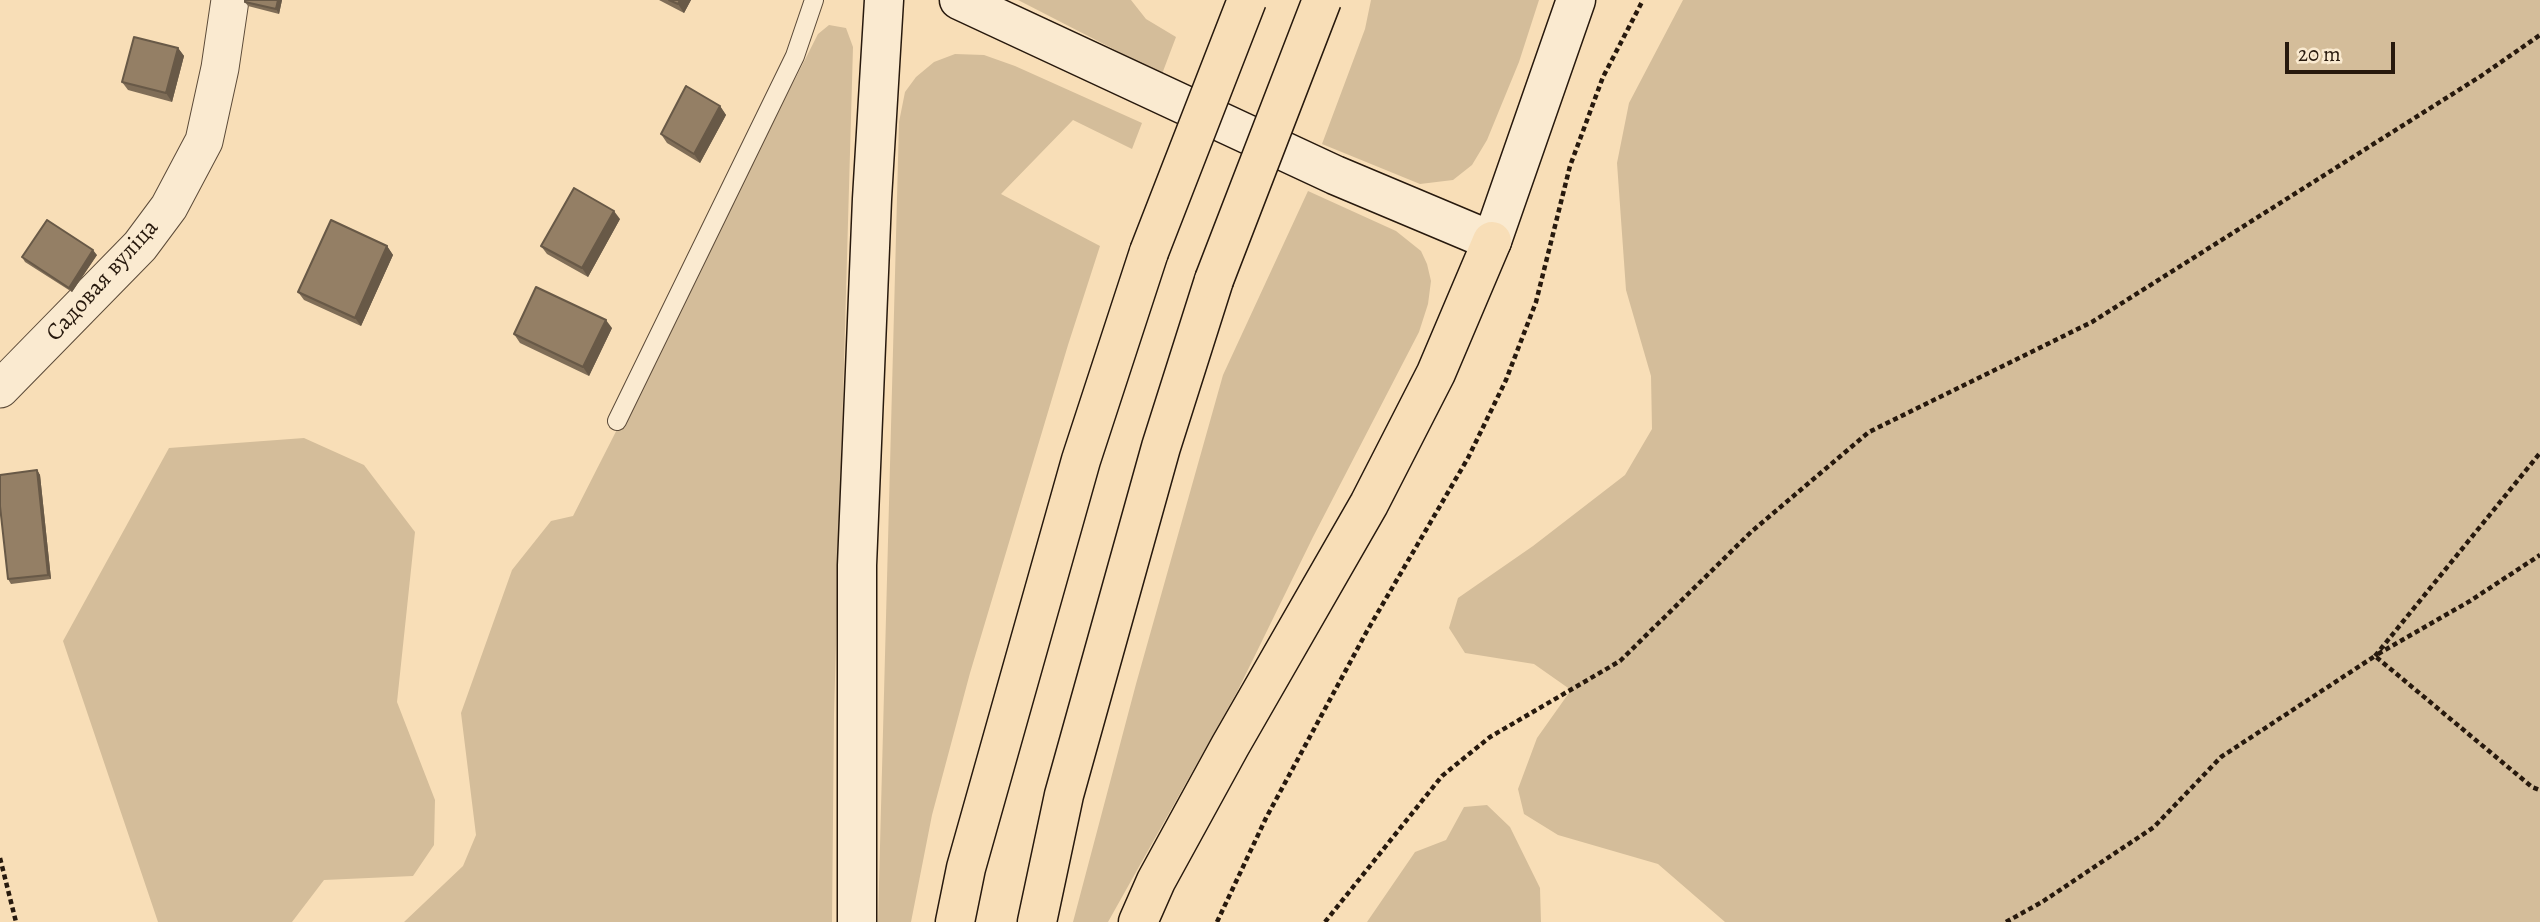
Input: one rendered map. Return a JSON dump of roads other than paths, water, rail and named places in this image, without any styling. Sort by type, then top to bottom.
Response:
[{"type":"highway","points":[[955,922],[966,868],[1082,460],[1149,252],[1247,0]]},
{"type":"highway","points":[[1037,922],[1072,768],[1161,447],[1214,280],[1322,0]]},
{"type":"highway","points":[[1138,922],[1156,881],[1230,746],[1369,504],[1436,373],[1492,241]]},
{"type":"street","name":"Садовая вуліца","points":[[0,389],[140,246],[169,207],[204,141],[220,68],[230,0]]},
{"type":"street","points":[[857,922],[857,565],[872,199],[884,0]]},
{"type":"street","points":[[959,0],[1335,175],[1492,241],[1576,0]]},
{"type":"lane","points":[[617,421],[794,56],[814,0]]}]
